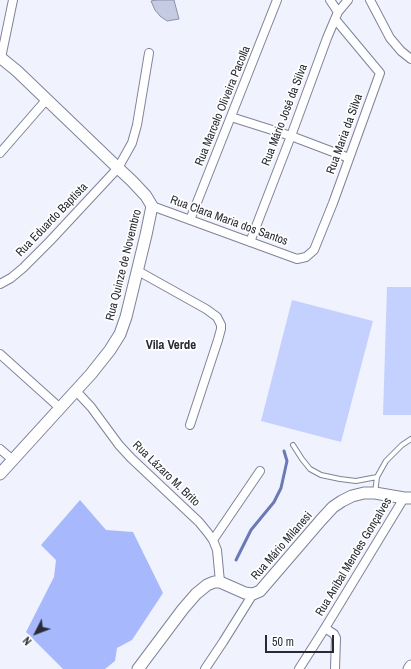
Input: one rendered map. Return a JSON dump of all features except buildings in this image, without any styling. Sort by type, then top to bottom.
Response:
[{"type":"street","points":[[1,58],[13,0]]},
{"type":"street","name":"Rua Marcelo Oliveira Pacolla","points":[[190,220],[277,0]]},
{"type":"street","name":"Rua Maria da Silva","points":[[297,259],[306,257],[314,250],[380,73],[336,16],[330,0]]},
{"type":"street","name":"Rua Mário José da Silva","points":[[250,242],[327,38],[336,16],[348,0]]},
{"type":"street","points":[[370,0],[390,38],[401,52],[411,59]]},
{"type":"street","name":"Rua Eduardo Baptista","points":[[0,284],[11,278],[29,263],[118,168],[132,143],[137,125],[149,53]]},
{"type":"street","name":"Rua Quinze de Novembro","points":[[0,474],[91,374],[110,350],[120,334],[138,271],[152,206],[139,188],[47,99],[1,58]]},
{"type":"street","points":[[0,153],[47,99]]},
{"type":"street","points":[[231,117],[291,136],[349,158]]},
{"type":"street","name":"Rua Clara Maria dos Santos","points":[[152,206],[297,259]]},
{"type":"street","points":[[138,271],[206,309],[217,317],[221,325],[218,340],[190,425]]},
{"type":"street","points":[[0,354],[60,408]]},
{"type":"street","name":"Rua Lázaro M. Brito","points":[[76,391],[91,407],[131,458],[199,522],[213,540],[217,550],[220,582]]},
{"type":"street","points":[[0,449],[13,460]]},
{"type":"street","points":[[213,540],[260,471]]},
{"type":"street","name":"Rua Mário Milanesi","points":[[206,669],[253,594],[260,591],[333,507],[352,496],[364,493],[375,493],[408,498]]},
{"type":"street","name":"Rua Aníbal Mendes Gonçalves","points":[[299,669],[408,498]]},
{"type":"street","points":[[138,669],[183,609],[196,594],[207,585],[214,582],[220,582],[245,593],[253,594]]},
{"type":"street","points":[[325,628],[331,631],[336,638],[335,669]]},
{"type":"lane","points":[[375,493],[377,477],[386,462],[402,445],[411,439]]},
{"type":"lane","points":[[293,445],[310,469],[321,475],[356,481],[377,477]]},
{"type":"shaded area","points":[[387,287],[411,287],[411,415],[383,415]]},
{"type":"shaded area","points":[[292,300],[373,321],[341,442],[261,421]]},
{"type":"shaded area","points":[[80,500],[106,530],[133,532],[163,593],[132,640],[117,648],[115,661],[105,669],[63,669],[26,632],[54,577],[56,560],[41,545]]},
{"type":"waterway","points":[[236,560],[251,530],[274,502],[281,488],[287,461],[284,451]]},
{"type":"district","name":"Vila Verde","points":[[171,346]]}]
